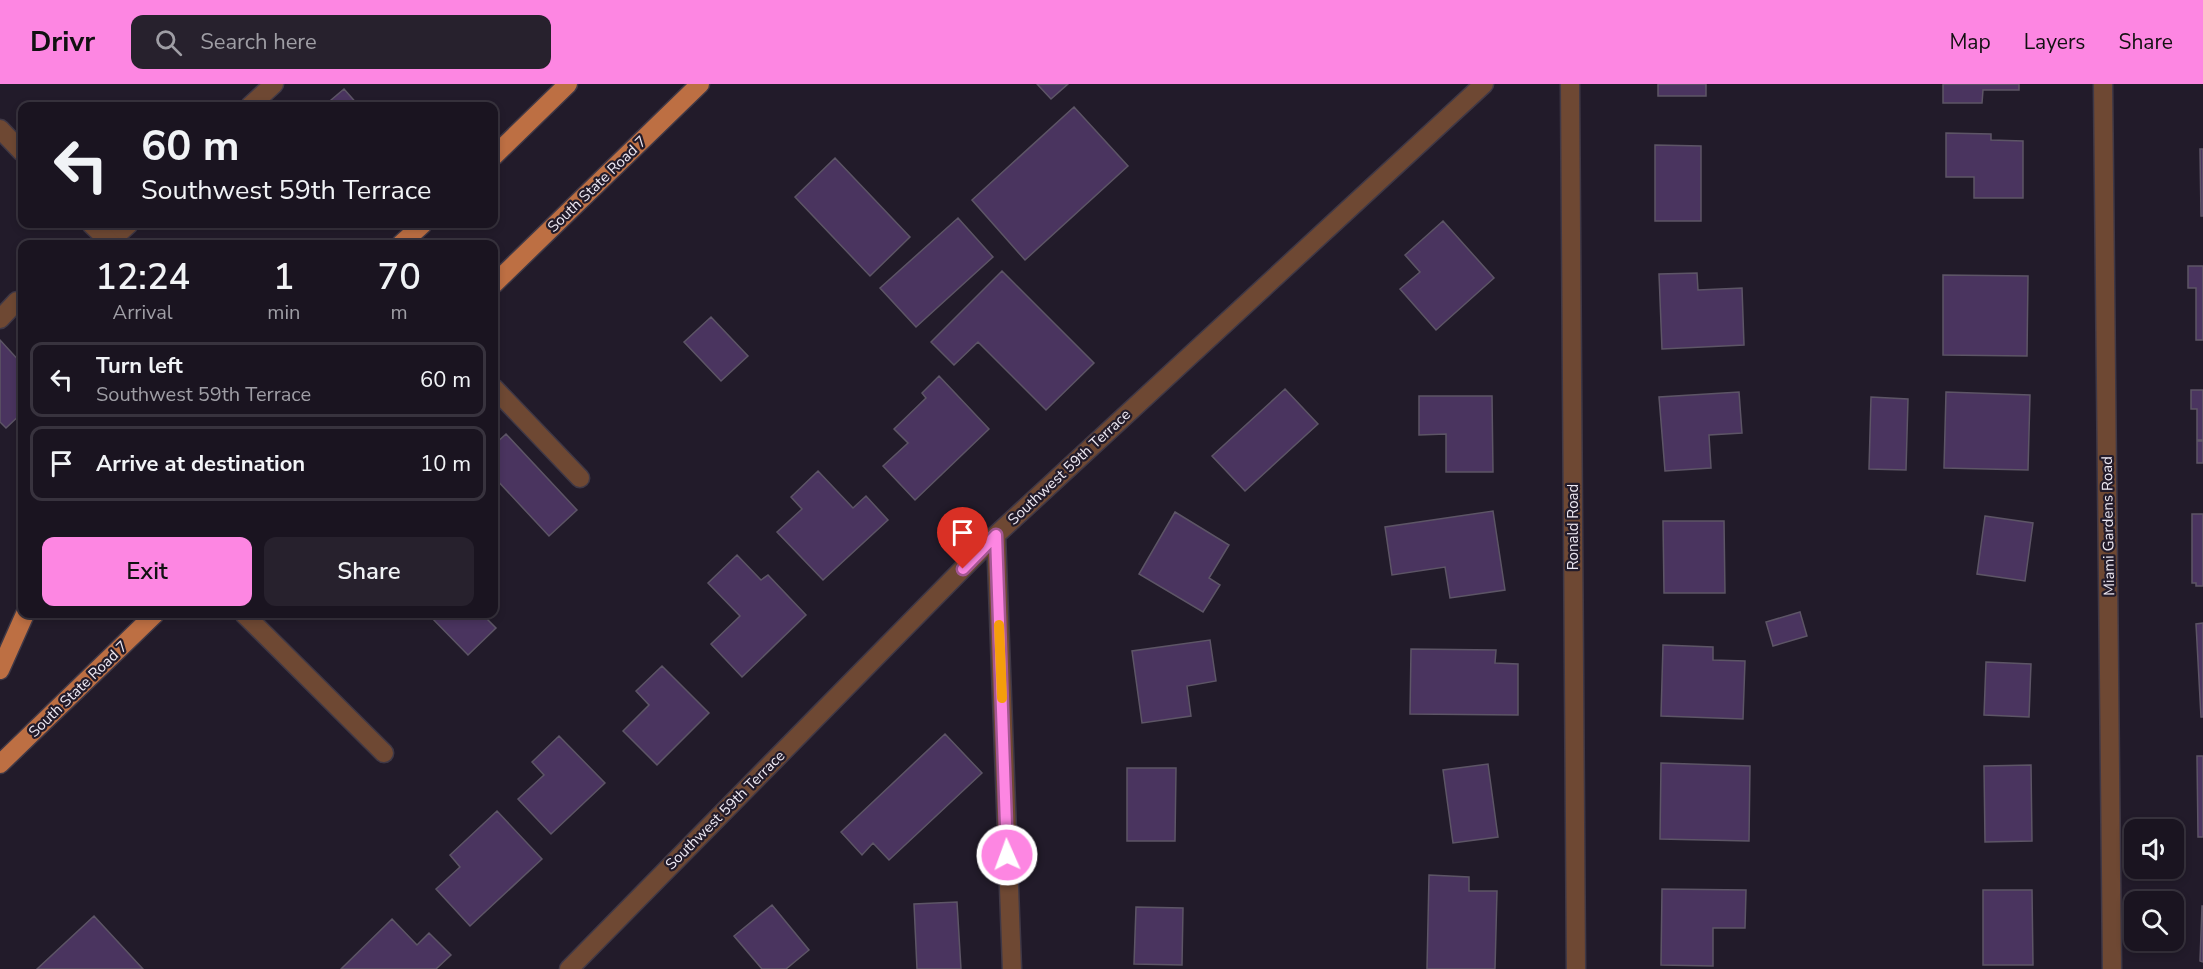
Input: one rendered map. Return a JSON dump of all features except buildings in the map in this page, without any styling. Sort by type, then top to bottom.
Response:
[{"type":"main road","points":[[498,152],[568,84]]},
{"type":"main road","name":"South State Road 7","points":[[498,280],[700,84]]},
{"type":"main road","points":[[405,240],[419,228]]},
{"type":"main road","points":[[0,636],[20,618]]},
{"type":"main road","points":[[0,670],[22,618]]},
{"type":"main road","name":"South State Road 7","points":[[0,764],[151,618]]},
{"type":"street","points":[[254,102],[274,84]]},
{"type":"street","name":"Southwest 59th Terrace","points":[[569,969],[996,535],[1484,84]]},
{"type":"street","name":"Ronald Road","points":[[1570,84],[1576,969]]},
{"type":"street","name":"Miami Gardens Road","points":[[2103,84],[2112,969]]},
{"type":"street","points":[[0,129],[18,148]]},
{"type":"street","points":[[95,228],[107,240]]},
{"type":"street","points":[[113,240],[125,228]]},
{"type":"street","points":[[0,320],[18,301]]},
{"type":"street","points":[[498,392],[580,478]]},
{"type":"street","points":[[996,535],[1012,969]]},
{"type":"street","points":[[248,618],[384,753]]},
{"type":"slow traffic","points":[[999,625],[1002,698]]},
{"type":"route","points":[[963,569],[996,535],[1007,855]]}]
